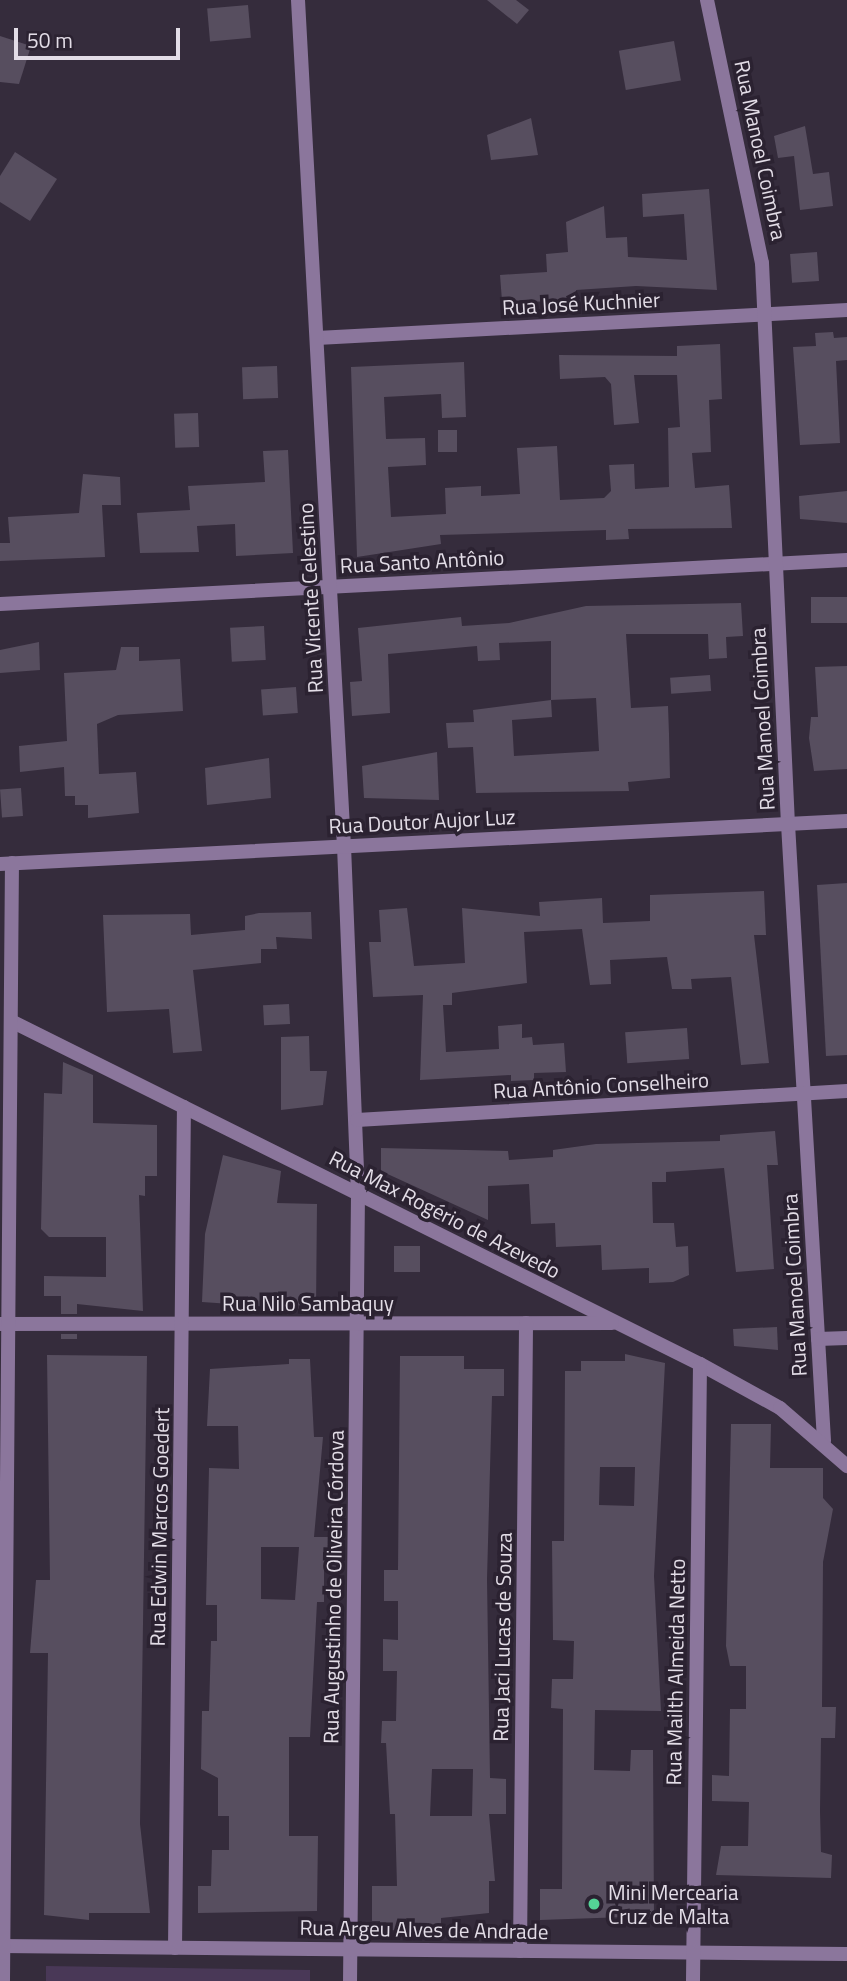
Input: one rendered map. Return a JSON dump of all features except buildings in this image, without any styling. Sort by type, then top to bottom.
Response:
[{"type":"street","name":"Rua Vicente Celestino","points":[[298,0],[344,846],[358,1194]]},
{"type":"street","name":"Rua Manoel Coimbra","points":[[707,0],[755,211],[765,314],[788,824],[824,1441]]},
{"type":"street","name":"Rua José Kuchnier","points":[[317,338],[847,310]]},
{"type":"street","name":"Rua Santo Antônio","points":[[0,604],[847,560]]},
{"type":"street","name":"Rua Doutor Aujor Luz","points":[[6,864],[847,821]]},
{"type":"street","points":[[3,1981],[4,1324],[11,1021],[6,864]]},
{"type":"street","name":"Rua Max Rogério de Azevedo","points":[[11,1021],[700,1364],[780,1408],[824,1441],[847,1466]]},
{"type":"street","name":"Rua Antônio Conselheiro","points":[[357,1120],[847,1091]]},
{"type":"street","name":"Rua Edwin Marcos Goedert","points":[[175,1948],[184,1107]]},
{"type":"street","name":"Rua Augustinho de Oliveira Córdova","points":[[350,1981],[358,1194]]},
{"type":"street","name":"Rua Jaci Lucas de Souza","points":[[520,1951],[526,1323]]},
{"type":"street","name":"Rua Nilo Sambaquy","points":[[4,1324],[617,1323]]},
{"type":"street","points":[[818,1339],[847,1338]]},
{"type":"street","name":"Rua Mailth Almeida Netto","points":[[693,1981],[700,1364]]},
{"type":"street","name":"Rua Argeu Alves de Andrade","points":[[2,1946],[847,1954]]},
{"type":"shaded area","points":[[46,1966],[310,1970],[310,1981],[46,1981]]},
{"type":"place","name":"Mini Mercearia Cruz de Malta","points":[[594,1904]]}]
